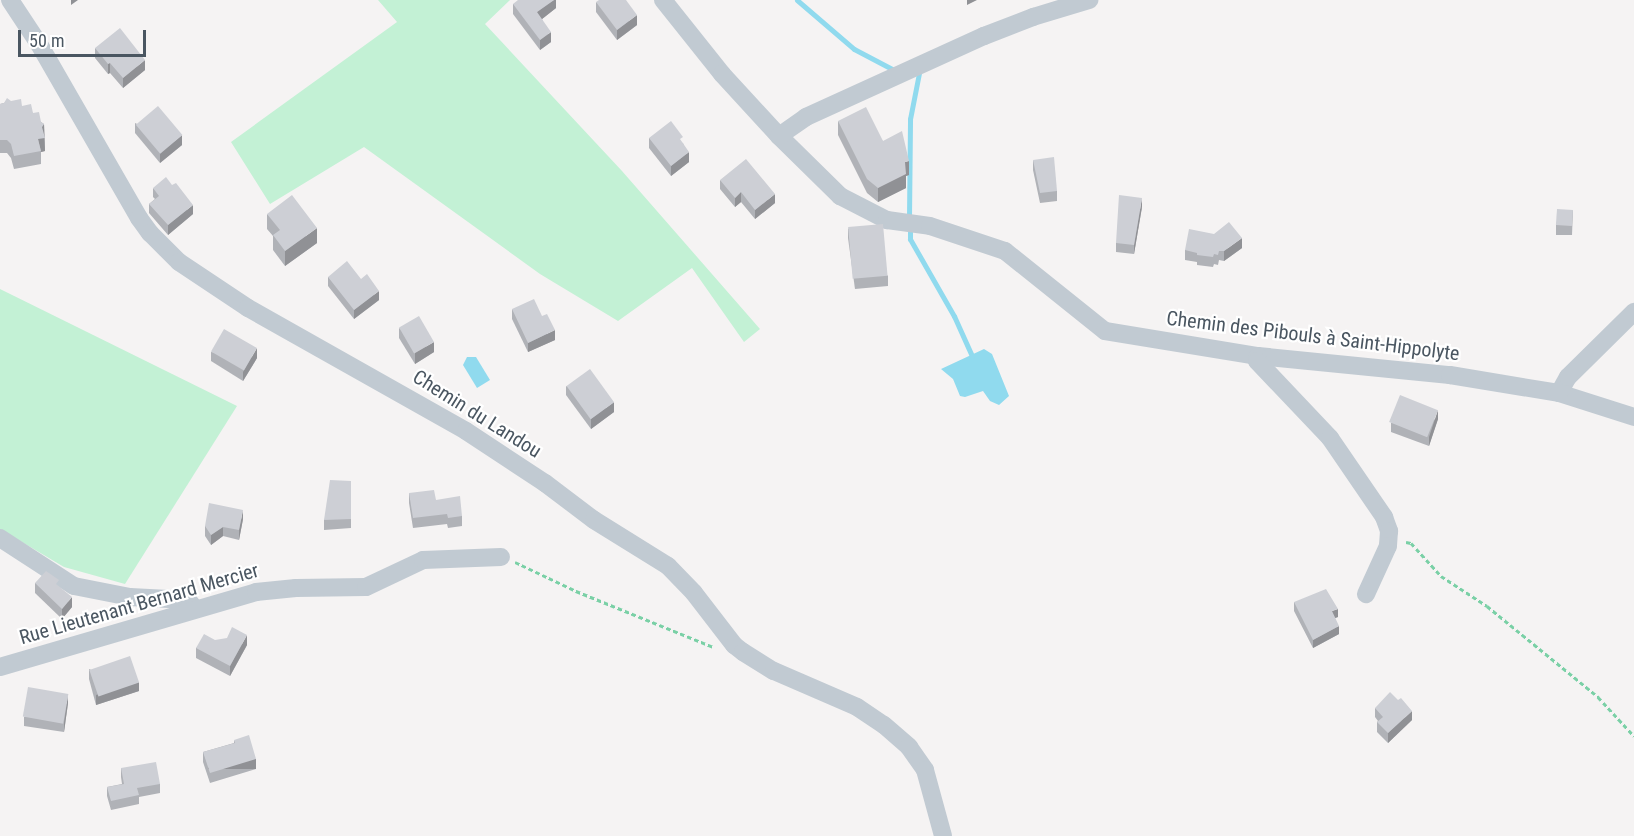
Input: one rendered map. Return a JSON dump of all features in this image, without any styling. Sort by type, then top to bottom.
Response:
[{"type":"street","name":"Chemin du Landou","points":[[10,0],[45,54],[139,218],[150,233],[179,262],[248,308],[465,431],[545,483],[594,520],[654,555],[694,593],[734,645],[774,671],[857,707],[898,737],[925,770],[943,836]]},
{"type":"street","name":"Chemin des Pibouls à Saint-Hippolyte","points":[[663,0],[722,74],[779,136],[840,196],[887,220],[930,226],[1005,251],[1105,331],[1257,356],[1450,375],[1559,393],[1634,417]]},
{"type":"street","points":[[779,136],[806,117],[984,36],[1033,17],[1089,0]]},
{"type":"street","points":[[1559,393],[1568,377],[1634,312]]},
{"type":"street","points":[[1257,356],[1257,362],[1322,428],[1337,447],[1384,517],[1389,539],[1382,563],[1366,594]]},
{"type":"street","points":[[0,538],[74,586],[130,597],[188,600],[195,609]]},
{"type":"street","name":"Rue Lieutenant Bernard Mercier","points":[[0,667],[236,596],[275,589],[366,586],[431,558],[501,557]]},
{"type":"path","points":[[1389,539],[1411,543],[1441,576],[1487,606],[1598,697],[1634,736]]},
{"type":"path","points":[[501,557],[585,596],[712,647],[723,650],[734,645]]},
{"type":"green space","points":[[378,0],[510,0],[485,24],[622,171],[760,329],[744,342],[692,268],[618,321],[540,274],[364,147],[270,204],[231,142],[397,22]]},
{"type":"green space","points":[[0,289],[237,406],[125,584],[64,567],[0,529]]},
{"type":"water","points":[[984,349],[992,354],[1009,396],[999,405],[990,401],[983,391],[965,397],[960,396],[953,379],[941,369]]},
{"type":"water","points":[[467,357],[476,357],[490,380],[477,388],[463,365]]},
{"type":"building","points":[[518,0],[554,0],[537,12],[551,32],[540,40],[513,4]]},
{"type":"building","points":[[626,0],[637,15],[617,30],[596,2]]},
{"type":"building","points":[[120,28],[145,60],[123,78],[95,48]]},
{"type":"building","points":[[7,98],[11,101],[21,99],[22,106],[31,104],[33,113],[39,112],[41,122],[44,124],[42,127],[45,138],[38,139],[41,151],[14,156],[11,144],[7,140],[0,140],[0,104],[4,103]]},
{"type":"building","points":[[158,106],[182,135],[160,154],[136,125]]},
{"type":"building","points":[[866,107],[883,141],[902,131],[909,161],[905,162],[906,174],[878,188],[867,179],[838,121]]},
{"type":"building","points":[[671,121],[683,137],[680,139],[689,152],[671,166],[649,138]]},
{"type":"building","points":[[1054,157],[1057,191],[1040,193],[1033,160]]},
{"type":"building","points":[[746,159],[775,194],[755,210],[741,192],[735,198],[720,180]]},
{"type":"building","points":[[166,177],[172,185],[176,183],[193,205],[168,225],[149,204],[159,196],[153,188]]},
{"type":"building","points":[[292,195],[317,228],[285,251],[273,235],[280,230],[267,214]]},
{"type":"building","points":[[1119,195],[1142,198],[1134,245],[1116,243]]},
{"type":"building","points":[[1557,209],[1573,210],[1572,226],[1556,225]]},
{"type":"building","points":[[1229,222],[1242,238],[1224,251],[1219,251],[1218,255],[1214,254],[1213,257],[1197,255],[1197,253],[1185,250],[1189,229],[1214,234]]},
{"type":"building","points":[[883,224],[888,276],[853,279],[848,227]]},
{"type":"building","points":[[347,261],[361,279],[367,274],[379,291],[354,310],[328,277]]},
{"type":"building","points":[[534,299],[542,316],[547,314],[555,330],[528,343],[512,309]]},
{"type":"building","points":[[419,316],[434,342],[414,353],[399,328]]},
{"type":"building","points":[[224,329],[257,348],[244,371],[211,352]]},
{"type":"building","points":[[590,369],[614,402],[591,419],[567,386]]},
{"type":"building","points":[[1400,395],[1438,410],[1427,437],[1389,422]]},
{"type":"building","points":[[330,480],[351,481],[351,519],[324,520]]},
{"type":"building","points":[[434,490],[436,500],[460,496],[462,516],[448,518],[447,514],[413,518],[409,493]]},
{"type":"building","points":[[209,503],[243,510],[239,530],[223,527],[211,535],[205,526]]},
{"type":"building","points":[[46,571],[59,580],[56,584],[72,597],[62,609],[35,583]]},
{"type":"building","points":[[1326,589],[1338,609],[1332,611],[1339,626],[1313,640],[1294,602]]},
{"type":"building","points":[[232,627],[247,635],[230,666],[196,648],[204,634],[215,640],[227,638]]},
{"type":"building","points":[[130,656],[139,682],[98,696],[89,670]]},
{"type":"building","points":[[28,687],[68,694],[63,724],[23,717]]},
{"type":"building","points":[[1390,692],[1398,700],[1401,698],[1412,711],[1388,733],[1377,722],[1383,717],[1375,708]]},
{"type":"building","points":[[249,735],[256,759],[210,773],[203,752],[235,743],[234,740]]},
{"type":"building","points":[[156,762],[160,784],[137,788],[139,795],[111,801],[107,787],[124,784],[121,768]]},
{"type":"waterway","points":[[797,0],[854,49],[892,69]]},
{"type":"waterway","points":[[909,218],[910,119],[919,73]]},
{"type":"waterway","points":[[910,232],[910,239],[954,316],[972,356]]}]
